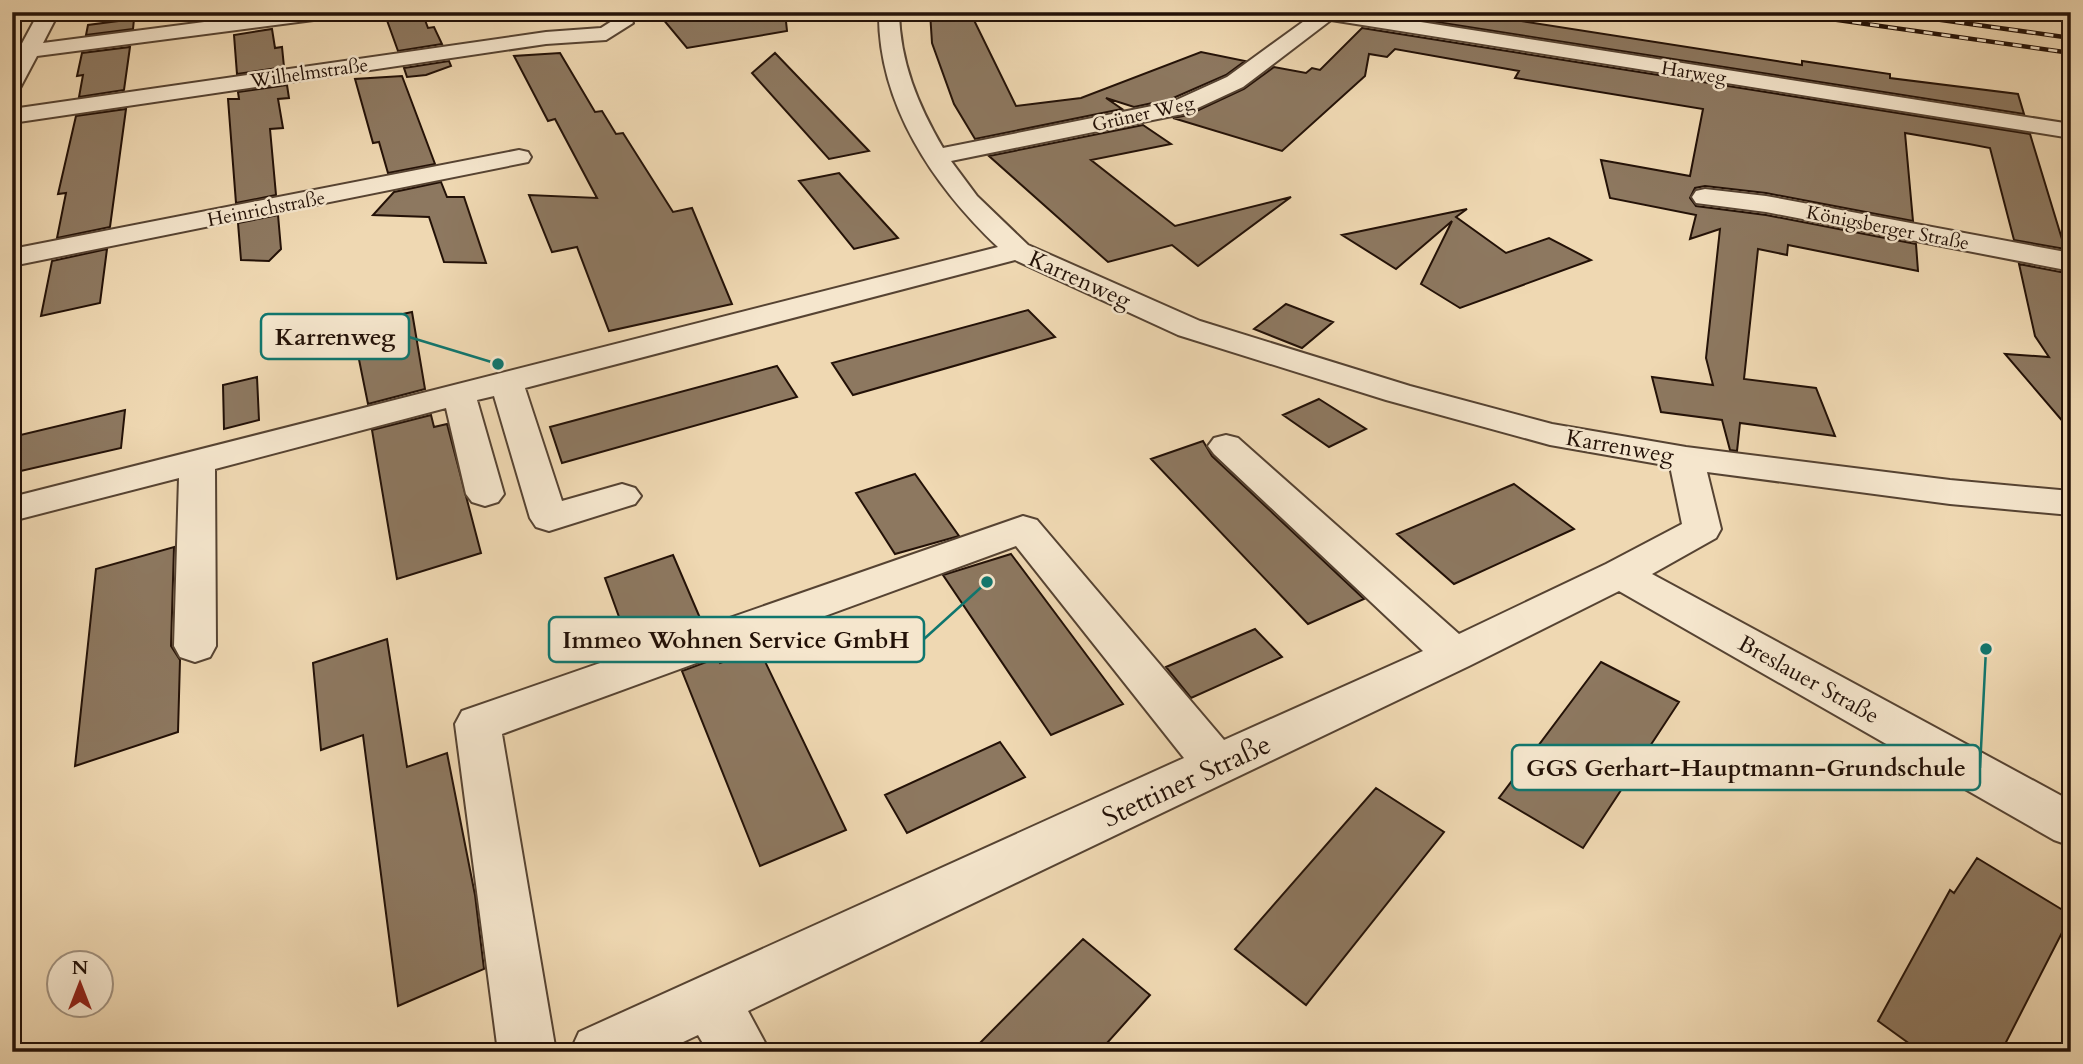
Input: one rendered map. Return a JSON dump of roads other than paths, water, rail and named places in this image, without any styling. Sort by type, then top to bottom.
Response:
[{"type":"street","points":[[21,55],[329,12]]},
{"type":"street","name":"Wilhelmstraße","points":[[12,116],[533,40],[606,34],[623,23],[616,12]]},
{"type":"street","points":[[889,12],[887,35],[894,68],[936,158],[962,196],[1018,251]]},
{"type":"street","name":"Grüner Weg","points":[[936,158],[1179,108],[1235,82],[1322,13]]},
{"type":"street","name":"Harweg","points":[[1322,13],[2067,137]]},
{"type":"street","points":[[12,83],[21,55],[38,21]]},
{"type":"street","name":"Heinrichstraße","points":[[12,258],[519,157]]},
{"type":"street","name":"Königsberger Straße","points":[[1705,197],[1766,204],[2071,262]]},
{"type":"street","name":"Karrenweg","points":[[12,509],[1018,251],[1189,328],[1398,393],[1550,434],[1686,458],[1950,492],[2071,503]]},
{"type":"street","points":[[506,382],[549,518],[622,496]]},
{"type":"street","points":[[459,394],[485,494]]},
{"type":"street","points":[[1226,446],[1454,655]]},
{"type":"street","name":"Stettiner Straße","points":[[599,1052],[1454,655],[1620,574],[1702,529],[1686,458]]},
{"type":"street","points":[[195,646],[197,461]]},
{"type":"street","points":[[527,1052],[478,724],[1023,529],[1217,765]]},
{"type":"street","name":"Breslauer Straße","points":[[1620,574],[2071,825]]},
{"type":"street","points":[[709,1000],[741,1052]]},
{"type":"railway","points":[[1781,12],[2071,53]]},
{"type":"railway","points":[[1884,12],[2071,38]]},
{"type":"place","name":"Karrenweg","points":[[498,364]]},
{"type":"place","name":"Immeo Wohnen Service GmbH","points":[[987,582]]},
{"type":"place","name":"GGS Gerhart-Hauptmann-Grundschule","points":[[1986,649]]}]
